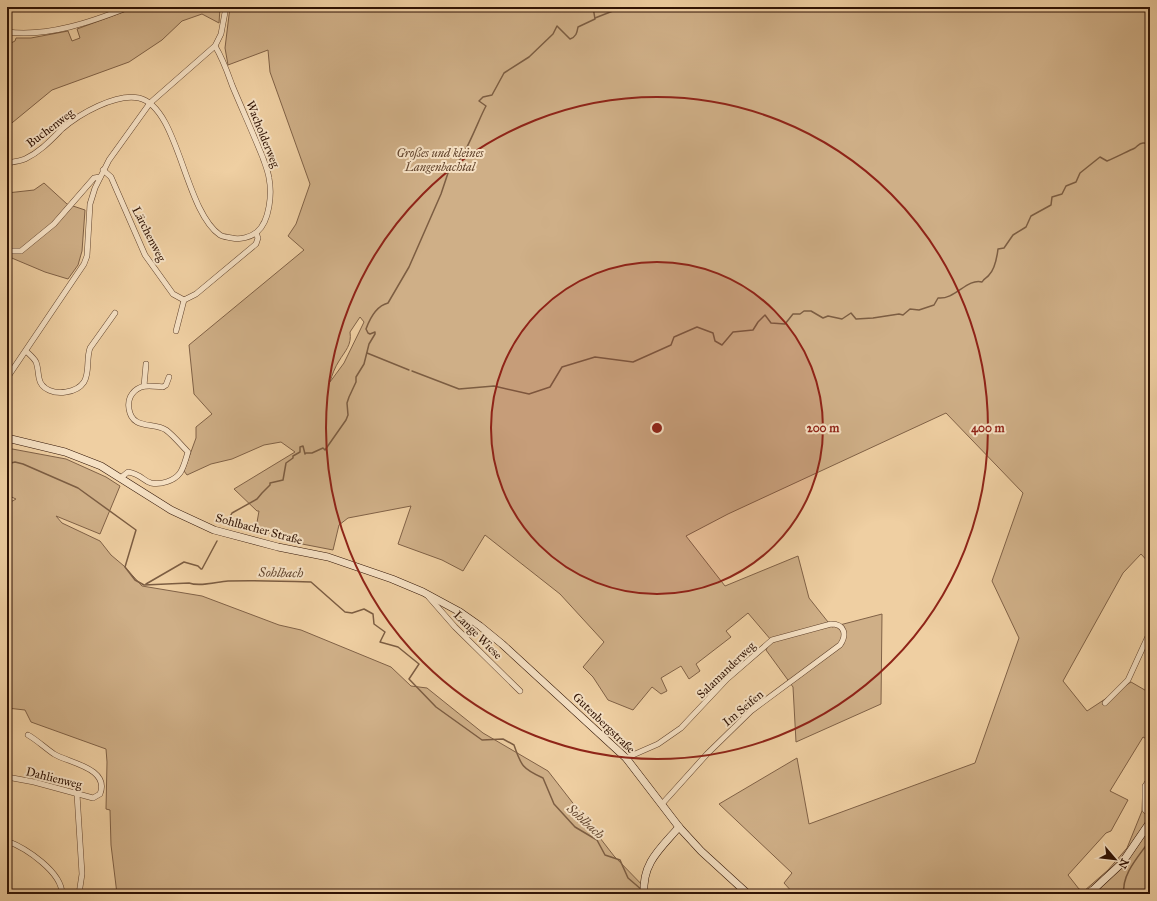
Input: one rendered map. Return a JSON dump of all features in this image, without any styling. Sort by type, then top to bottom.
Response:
[{"type":"street","points":[[7,32],[28,34],[57,30],[129,7]]},
{"type":"street","points":[[7,378],[84,264],[87,256],[90,204],[108,160],[150,103],[215,46],[221,34],[226,7]]},
{"type":"street","name":"Wacholderweg","points":[[215,46],[222,57],[258,145],[269,178],[271,194],[268,212],[264,222],[256,233]]},
{"type":"street","name":"Buchenweg","points":[[7,163],[24,159],[42,149],[64,128],[98,105],[125,98],[139,98],[150,103]]},
{"type":"street","points":[[150,103],[162,116],[175,143],[194,195],[205,219],[221,236],[238,240],[256,233],[258,238],[256,244],[196,294],[184,300],[176,331]]},
{"type":"street","name":"Lärchenweg","points":[[103,170],[111,178],[145,255],[173,294],[184,300]]},
{"type":"street","points":[[7,251],[21,251],[54,224],[94,178],[100,177]]},
{"type":"street","points":[[26,351],[36,363],[40,382],[44,388],[54,392],[72,391],[80,387],[84,381],[87,375],[88,355],[90,348],[115,313]]},
{"type":"street","points":[[144,386],[146,364]]},
{"type":"street","points":[[121,479],[128,472],[136,473],[150,483],[162,483],[171,481],[180,473],[188,452],[167,430],[137,422],[131,416],[129,411],[129,400],[134,391],[144,386],[163,387],[166,385],[169,377]]},
{"type":"street","name":"Sohlbacher Straße","points":[[7,438],[65,452],[101,466],[171,510],[214,530],[278,547],[328,557],[392,579],[424,592]]},
{"type":"street","name":"Lange Wiese","points":[[424,592],[455,627],[520,691]]},
{"type":"street","name":"Gutenbergstraße","points":[[424,592],[460,612],[480,626],[543,680],[626,758],[679,827],[701,851],[748,894]]},
{"type":"street","name":"Salamanderweg","points":[[626,758],[658,744],[681,728],[727,679],[772,640],[831,624],[837,624],[840,626],[844,635]]},
{"type":"street","points":[[1105,703],[1128,680],[1150,632]]},
{"type":"street","name":"Im Seifen","points":[[662,804],[707,754],[751,711],[832,652],[840,645],[844,635]]},
{"type":"street","name":"Dahlienweg","points":[[7,777],[34,782],[93,798],[100,794],[102,785],[99,778],[91,769],[54,754],[28,735]]},
{"type":"street","points":[[1150,779],[1145,786],[1145,810],[1150,815]]},
{"type":"street","points":[[77,794],[82,874],[79,894]]},
{"type":"street","points":[[1087,894],[1122,863],[1150,822]]},
{"type":"street","points":[[644,894],[646,871],[653,857],[679,827]]},
{"type":"street","points":[[7,841],[18,845],[36,856],[54,876],[60,885],[62,894]]},
{"type":"green space","points":[[137,7],[220,7],[219,23],[202,14],[182,21],[162,40],[129,62],[52,90],[7,127],[7,45],[15,41],[16,38],[31,38],[68,31],[72,41],[80,38],[77,29]]},
{"type":"green space","name":"Großes und kleines Langenbachtal","points":[[230,7],[1150,7],[1150,564],[1141,554],[1123,573],[1063,681],[1087,711],[1131,682],[1150,693],[1150,741],[1143,737],[1110,791],[1128,800],[1111,831],[1106,833],[1068,875],[1079,889],[1084,891],[1108,870],[1127,848],[1142,811],[1143,785],[1150,777],[1150,894],[794,894],[784,883],[792,873],[719,804],[797,758],[809,824],[975,763],[1019,638],[992,581],[1023,493],[946,413],[728,514],[686,536],[725,586],[798,556],[809,598],[832,627],[882,614],[881,704],[796,742],[793,687],[766,650],[771,640],[748,613],[726,631],[731,637],[696,664],[700,671],[689,679],[681,666],[661,678],[667,691],[661,694],[652,687],[633,710],[608,700],[593,677],[583,667],[604,642],[560,594],[485,535],[463,571],[442,560],[398,544],[411,506],[348,518],[339,525],[333,550],[297,543],[256,528],[259,511],[257,511],[234,489],[295,452],[281,442],[264,445],[232,459],[211,464],[187,475],[184,471],[196,438],[196,427],[212,414],[194,394],[189,345],[304,250],[288,236],[296,224],[310,184],[270,72],[268,50],[228,65],[225,48]],"holes":[[[360,317],[364,322],[344,363],[330,382],[336,366],[349,344],[350,332]]]},
{"type":"green space","points":[[44,183],[67,204],[85,210],[82,251],[78,265],[68,279],[45,272],[7,256],[7,193],[34,190]]},
{"type":"green space","points":[[7,448],[66,459],[106,477],[120,486],[100,534],[56,516],[62,523],[100,541],[111,555],[124,566],[142,586],[202,596],[279,625],[301,630],[391,667],[411,686],[427,688],[483,733],[548,771],[614,856],[651,894],[117,894],[111,845],[110,810],[106,809],[106,749],[31,722],[25,710],[7,708],[7,504],[16,499],[7,495]]},
{"type":"waterway","points":[[226,524],[232,513],[257,499],[270,485],[270,483],[283,480],[286,463],[300,452],[300,447],[303,446],[305,454],[312,453],[323,448],[325,450],[346,420],[348,415],[347,403],[349,397],[356,382],[356,377],[364,364],[369,344],[375,334],[375,332],[370,334],[368,333],[366,329],[377,310],[388,303],[409,267],[441,194],[449,170],[460,160],[486,106],[479,101],[483,97],[492,95],[504,73],[529,57],[553,34],[557,26],[570,39],[574,37],[577,33],[578,27],[595,19],[593,7]]},
{"type":"waterway","points":[[595,18],[623,7]]},
{"type":"waterway","points":[[412,371],[459,389],[494,386],[529,394],[550,387],[562,367],[595,357],[633,362],[671,345],[674,337],[697,327],[713,333],[715,341],[722,345],[733,332],[753,330],[765,315],[771,323],[785,324],[793,314],[800,314],[804,311],[811,311],[823,318],[828,316],[842,319],[851,313],[856,319],[899,314],[903,315],[910,309],[919,310],[934,305],[938,298],[950,296],[971,283],[982,282],[993,270],[998,249],[1004,248],[1013,235],[1026,227],[1031,216],[1051,205],[1052,197],[1062,194],[1066,186],[1076,182],[1080,173],[1100,157],[1107,161],[1135,148],[1140,144],[1150,144]]},
{"type":"waterway","points":[[367,353],[409,370]]},
{"type":"waterway","name":"Sohlbach","points":[[7,464],[15,462],[23,464],[78,488],[136,530],[125,567],[135,580],[144,585],[189,583],[203,584],[228,581],[311,582],[345,612],[352,613],[364,609],[373,614],[374,624],[385,632],[380,642],[398,647],[419,664],[409,679],[436,707],[482,740],[503,739],[514,745],[524,766],[531,772],[543,778],[554,804],[575,827],[597,840],[605,855],[620,860],[628,878],[642,890]]},
{"type":"waterway","points":[[146,584],[184,562],[198,566],[202,569],[217,541]]},
{"type":"waterway","name":"Sohlbach","points":[[1124,894],[1125,879],[1128,872],[1150,840]]}]
